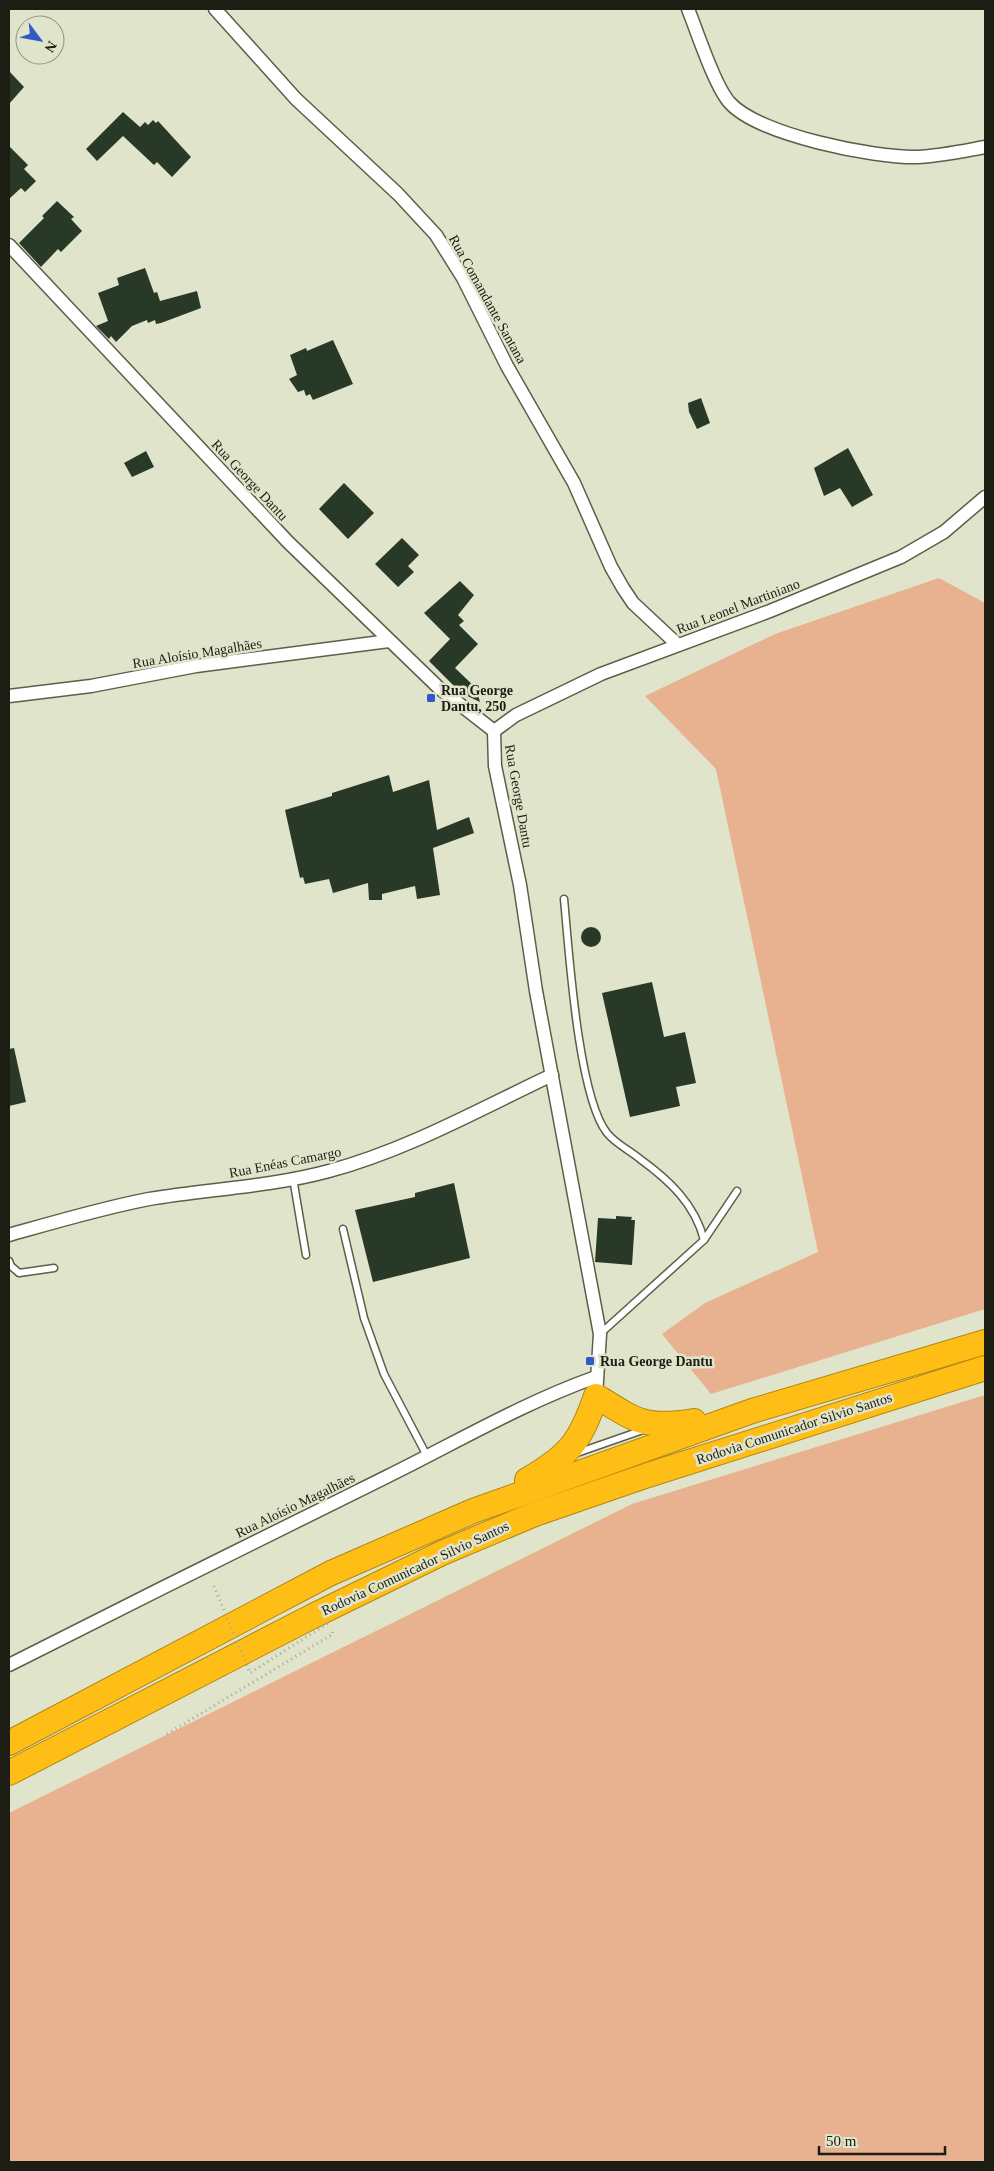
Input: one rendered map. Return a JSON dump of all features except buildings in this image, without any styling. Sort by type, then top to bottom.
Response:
[{"type":"highway","name":"Rodovia Comunicador Silvio Santos","points":[[9,1743],[332,1573],[473,1511],[752,1410],[985,1342]]},
{"type":"highway","name":"Rodovia Comunicador Silvio Santos","points":[[9,1773],[313,1616],[442,1553],[501,1528],[648,1475],[985,1368]]},
{"type":"highway","points":[[473,1511],[554,1464],[576,1443],[586,1424],[596,1386],[633,1418],[661,1426],[752,1410]]},
{"type":"street","name":"Rua Comandante Santana","points":[[215,9],[296,99],[398,194],[436,235],[463,278],[507,366],[574,483],[611,567],[623,588],[633,603],[678,645]]},
{"type":"street","points":[[688,9],[715,74],[730,103],[768,128],[887,156],[920,157],[985,147]]},
{"type":"street","name":"Rua George Dantu","points":[[9,245],[288,542],[439,688],[494,731],[495,766],[520,885],[552,1075],[600,1334],[596,1386]]},
{"type":"street","name":"Rua Leonel Martiniano","points":[[494,731],[516,715],[601,674],[770,611],[901,557],[944,532],[985,497]]},
{"type":"street","name":"Rua Aloísio Magalhães","points":[[9,696],[90,686],[196,666],[389,641]]},
{"type":"street","name":"Rua Enéas Camargo","points":[[9,1234],[148,1199],[293,1178],[361,1162],[413,1142],[552,1075]]},
{"type":"street","name":"Rua Aloísio Magalhães","points":[[9,1664],[551,1393],[596,1386]]},
{"type":"lane","points":[[564,899],[580,1039],[595,1110],[607,1132],[616,1142],[653,1169],[681,1195],[698,1221],[704,1240]]},
{"type":"lane","points":[[293,1178],[306,1255]]},
{"type":"lane","points":[[600,1334],[704,1240],[736,1191]]},
{"type":"lane","points":[[343,1229],[364,1318],[384,1374],[428,1456]]},
{"type":"lane","points":[[9,1261],[11,1266],[19,1273],[54,1268]]},
{"type":"lane","points":[[554,1464],[611,1439],[661,1426]]},
{"type":"path","points":[[167,1734],[333,1634],[328,1623],[250,1673],[214,1586]]},
{"type":"shaded area","points":[[939,578],[985,603],[985,1309],[711,1394],[662,1334],[705,1303],[818,1252],[716,769],[645,696],[775,634]]},
{"type":"shaded area","points":[[985,1395],[985,2162],[9,2162],[9,1813],[632,1504]]},
{"type":"place","name":"Rua George Dantu, 250","points":[[431,698]]},
{"type":"place","name":"Rua George Dantu","points":[[590,1361]]}]
